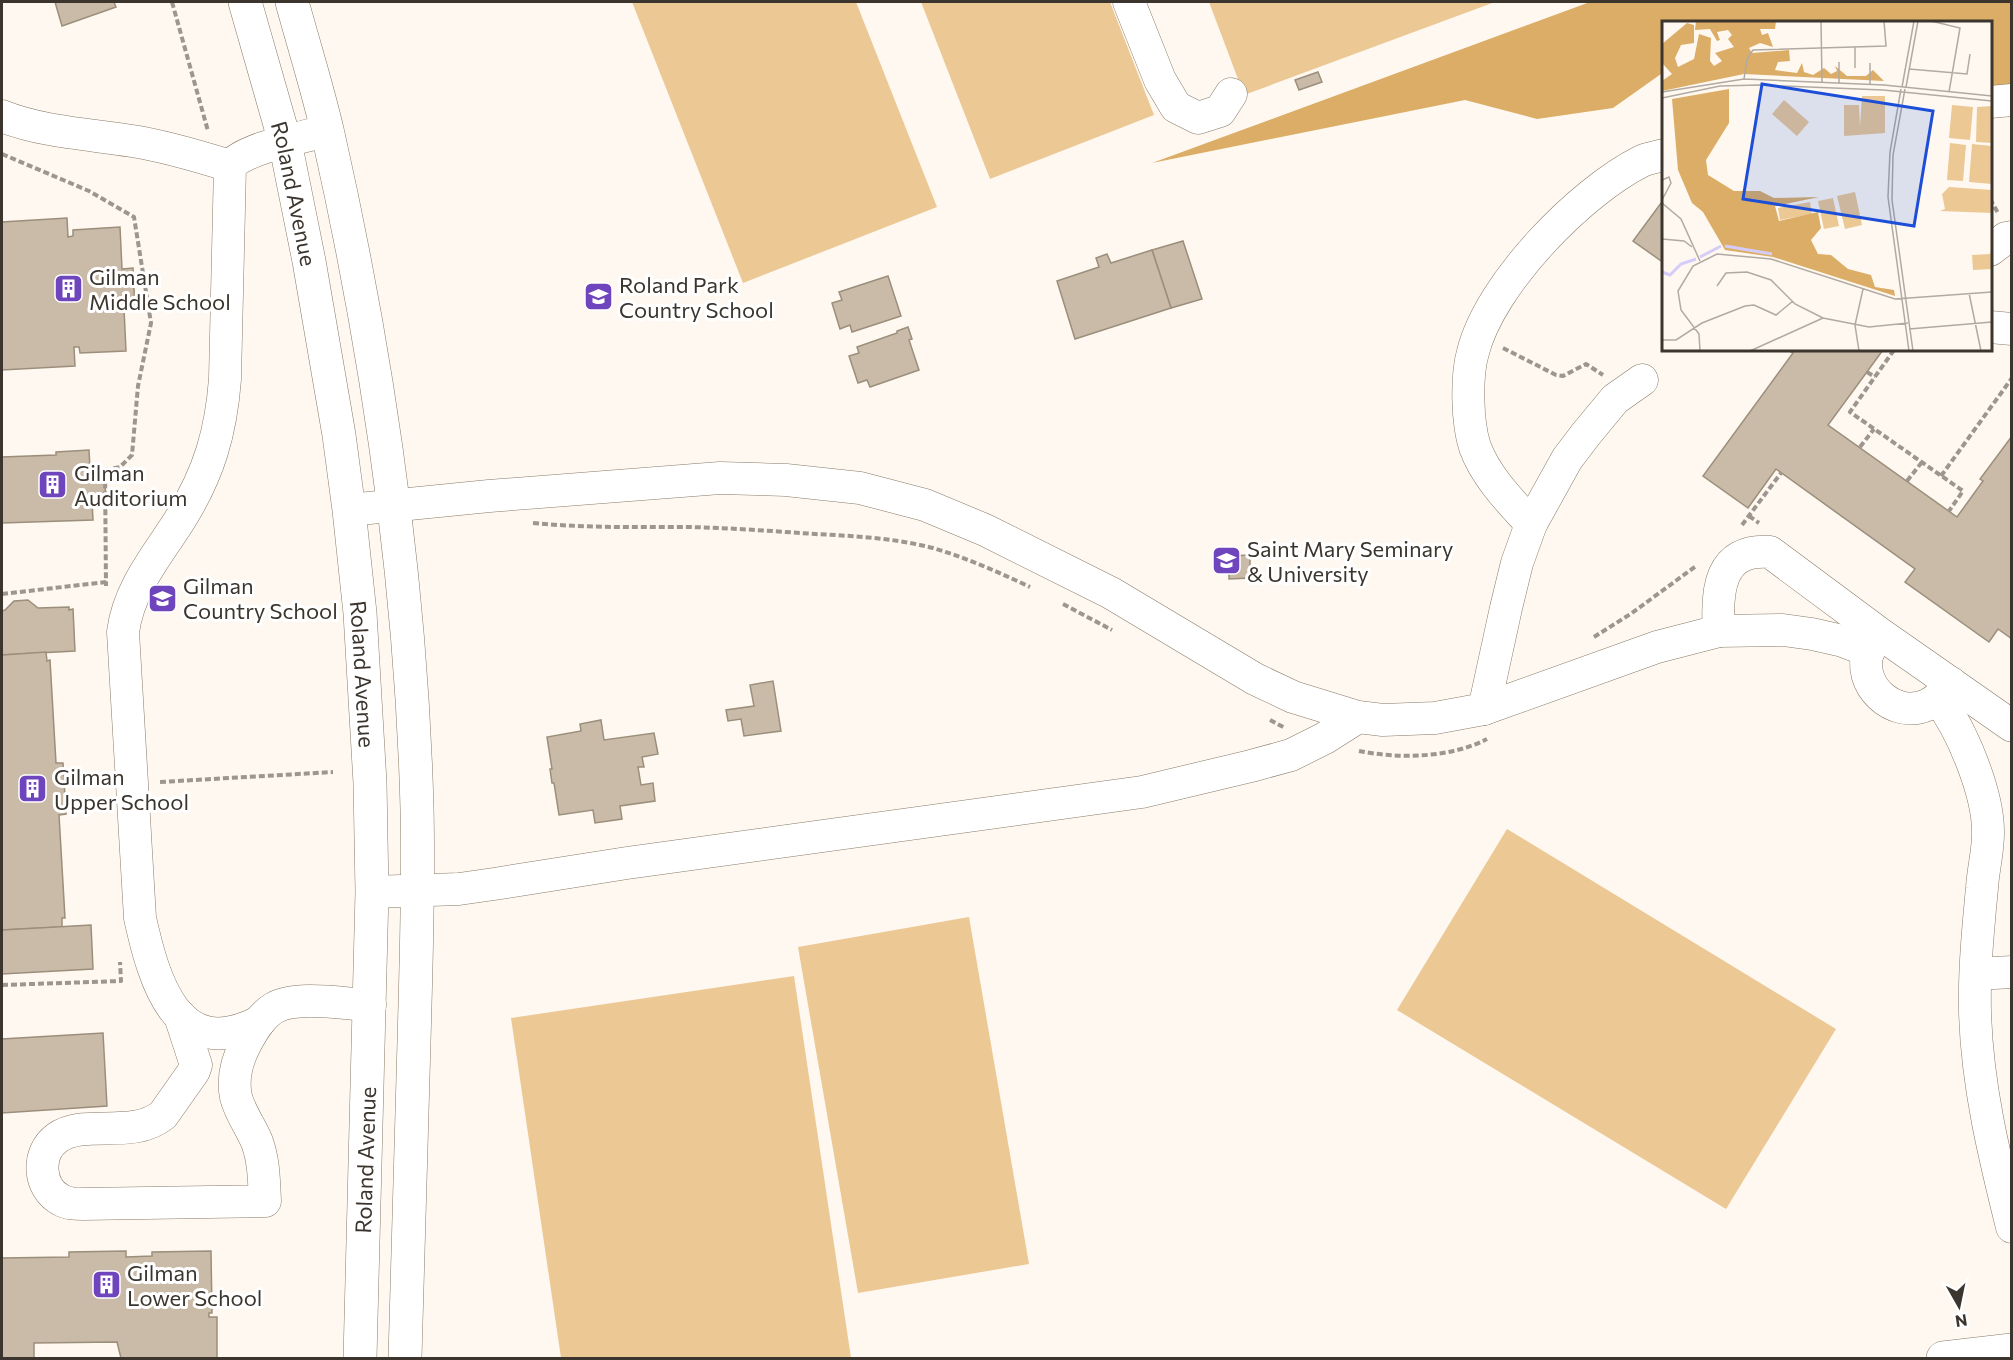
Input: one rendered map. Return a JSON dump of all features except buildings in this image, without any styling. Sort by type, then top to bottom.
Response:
[{"type":"main road","name":"Roland Avenue","points":[[245,2],[285,142],[327,360],[349,510],[367,712],[372,892],[360,1359]]},
{"type":"main road","name":"Roland Avenue","points":[[292,2],[327,131],[361,293],[395,505],[413,726],[418,891],[405,1359]]},
{"type":"main road","points":[[1943,1359],[2012,1350]]},
{"type":"lane","points":[[1129,2],[1160,80],[1176,106],[1198,118],[1220,111],[1231,94]]},
{"type":"lane","points":[[1992,102],[2012,100]]},
{"type":"lane","points":[[2,116],[41,127],[135,141],[218,162],[235,160],[285,142],[327,131]]},
{"type":"lane","points":[[1531,524],[1504,494],[1487,469],[1476,447],[1469,419],[1472,353],[1482,327],[1498,297],[1550,233],[1600,187],[1644,160],[1662,156]]},
{"type":"lane","points":[[218,162],[227,333],[222,413],[216,444],[202,478],[182,516],[130,599],[123,632],[124,664],[140,918],[152,964],[166,997],[180,1016],[194,1029],[220,1034],[238,1031],[259,1022]]},
{"type":"lane","points":[[1992,248],[2006,238],[2005,225]]},
{"type":"lane","points":[[1992,327],[2012,329]]},
{"type":"lane","points":[[1484,709],[1517,563],[1531,524],[1567,459],[1586,434],[1615,399],[1642,380]]},
{"type":"lane","points":[[349,510],[604,486],[720,478],[786,480],[860,488],[925,506],[986,530],[1111,593],[1254,679],[1293,697],[1358,717],[1383,720],[1435,718],[1484,709],[1657,647],[1719,631],[1752,629],[1802,633],[1843,641],[1874,642]]},
{"type":"lane","points":[[1719,631],[1719,593],[1723,578],[1731,564],[1741,555],[1755,550],[1770,552],[1874,642],[1945,691],[2012,726]]},
{"type":"lane","points":[[1874,642],[1866,665],[1868,679],[1875,692],[1885,701],[1898,707],[1912,709],[1926,706],[1945,691]]},
{"type":"lane","points":[[1945,691],[1979,787],[2000,830],[1982,887],[1975,1020],[1981,1088],[1991,1143],[2012,1227]]},
{"type":"lane","points":[[372,892],[418,891],[494,884],[627,863],[1142,792],[1291,754],[1325,738],[1358,717]]},
{"type":"lane","points":[[1976,974],[2012,972]]},
{"type":"lane","points":[[180,1016],[195,1059],[194,1071],[156,1121],[140,1127],[67,1132],[49,1144],[44,1154],[43,1174],[46,1185],[62,1201],[83,1204],[265,1201],[261,1157],[237,1099],[235,1087],[239,1059],[259,1022],[274,1008],[296,1002],[370,1005]]},
{"type":"path","points":[[172,2],[218,162]]},
{"type":"path","points":[[1992,202],[2005,225]]},
{"type":"path","points":[[1495,345],[1510,350],[1556,375],[1563,375],[1586,364],[1606,376]]},
{"type":"path","points":[[1893,351],[1850,412],[1963,491],[1949,511]]},
{"type":"path","points":[[1867,372],[1875,377]]},
{"type":"path","points":[[1941,476],[2012,378]]},
{"type":"path","points":[[1860,447],[1874,429]]},
{"type":"path","points":[[1908,482],[1922,462]]},
{"type":"path","points":[[1736,532],[1780,473]]},
{"type":"path","points":[[522,522],[563,526],[690,527],[856,536],[895,541],[931,548],[976,562],[1033,589]]},
{"type":"path","points":[[1593,638],[1632,613],[1697,565]]},
{"type":"path","points":[[2,594],[106,582]]},
{"type":"path","points":[[1062,603],[1121,634]]},
{"type":"path","points":[[1261,716],[1287,729]]},
{"type":"path","points":[[131,784],[333,772]]},
{"type":"shaded area","points":[[632,2],[856,2],[937,207],[743,283]]},
{"type":"shaded area","points":[[921,2],[1110,2],[1154,115],[990,179]]},
{"type":"shaded area","points":[[1209,2],[1495,2],[1244,95]]},
{"type":"shaded area","points":[[1590,2],[2011,2],[2011,87],[1992,89],[1992,21],[1662,21],[1662,74],[1613,108],[1537,119],[1465,100],[1152,163]]},
{"type":"shaded area","points":[[1507,829],[1836,1029],[1726,1209],[1397,1010]]},
{"type":"shaded area","points":[[969,917],[1029,1264],[858,1293],[798,947]]},
{"type":"shaded area","points":[[794,976],[851,1358],[561,1358],[511,1018]]},
{"type":"place","name":"Gilman Middle School","points":[[68,289]]},
{"type":"place","name":"Roland Park Country School","points":[[598,297]]},
{"type":"place","name":"Gilman Auditorium","points":[[53,485]]},
{"type":"place","name":"Saint Mary Seminary & University","points":[[1226,561]]},
{"type":"place","name":"Gilman Country School","points":[[162,598]]},
{"type":"place","name":"Gilman Upper School","points":[[33,789]]},
{"type":"place","name":"Gilman Lower School","points":[[106,1285]]}]
